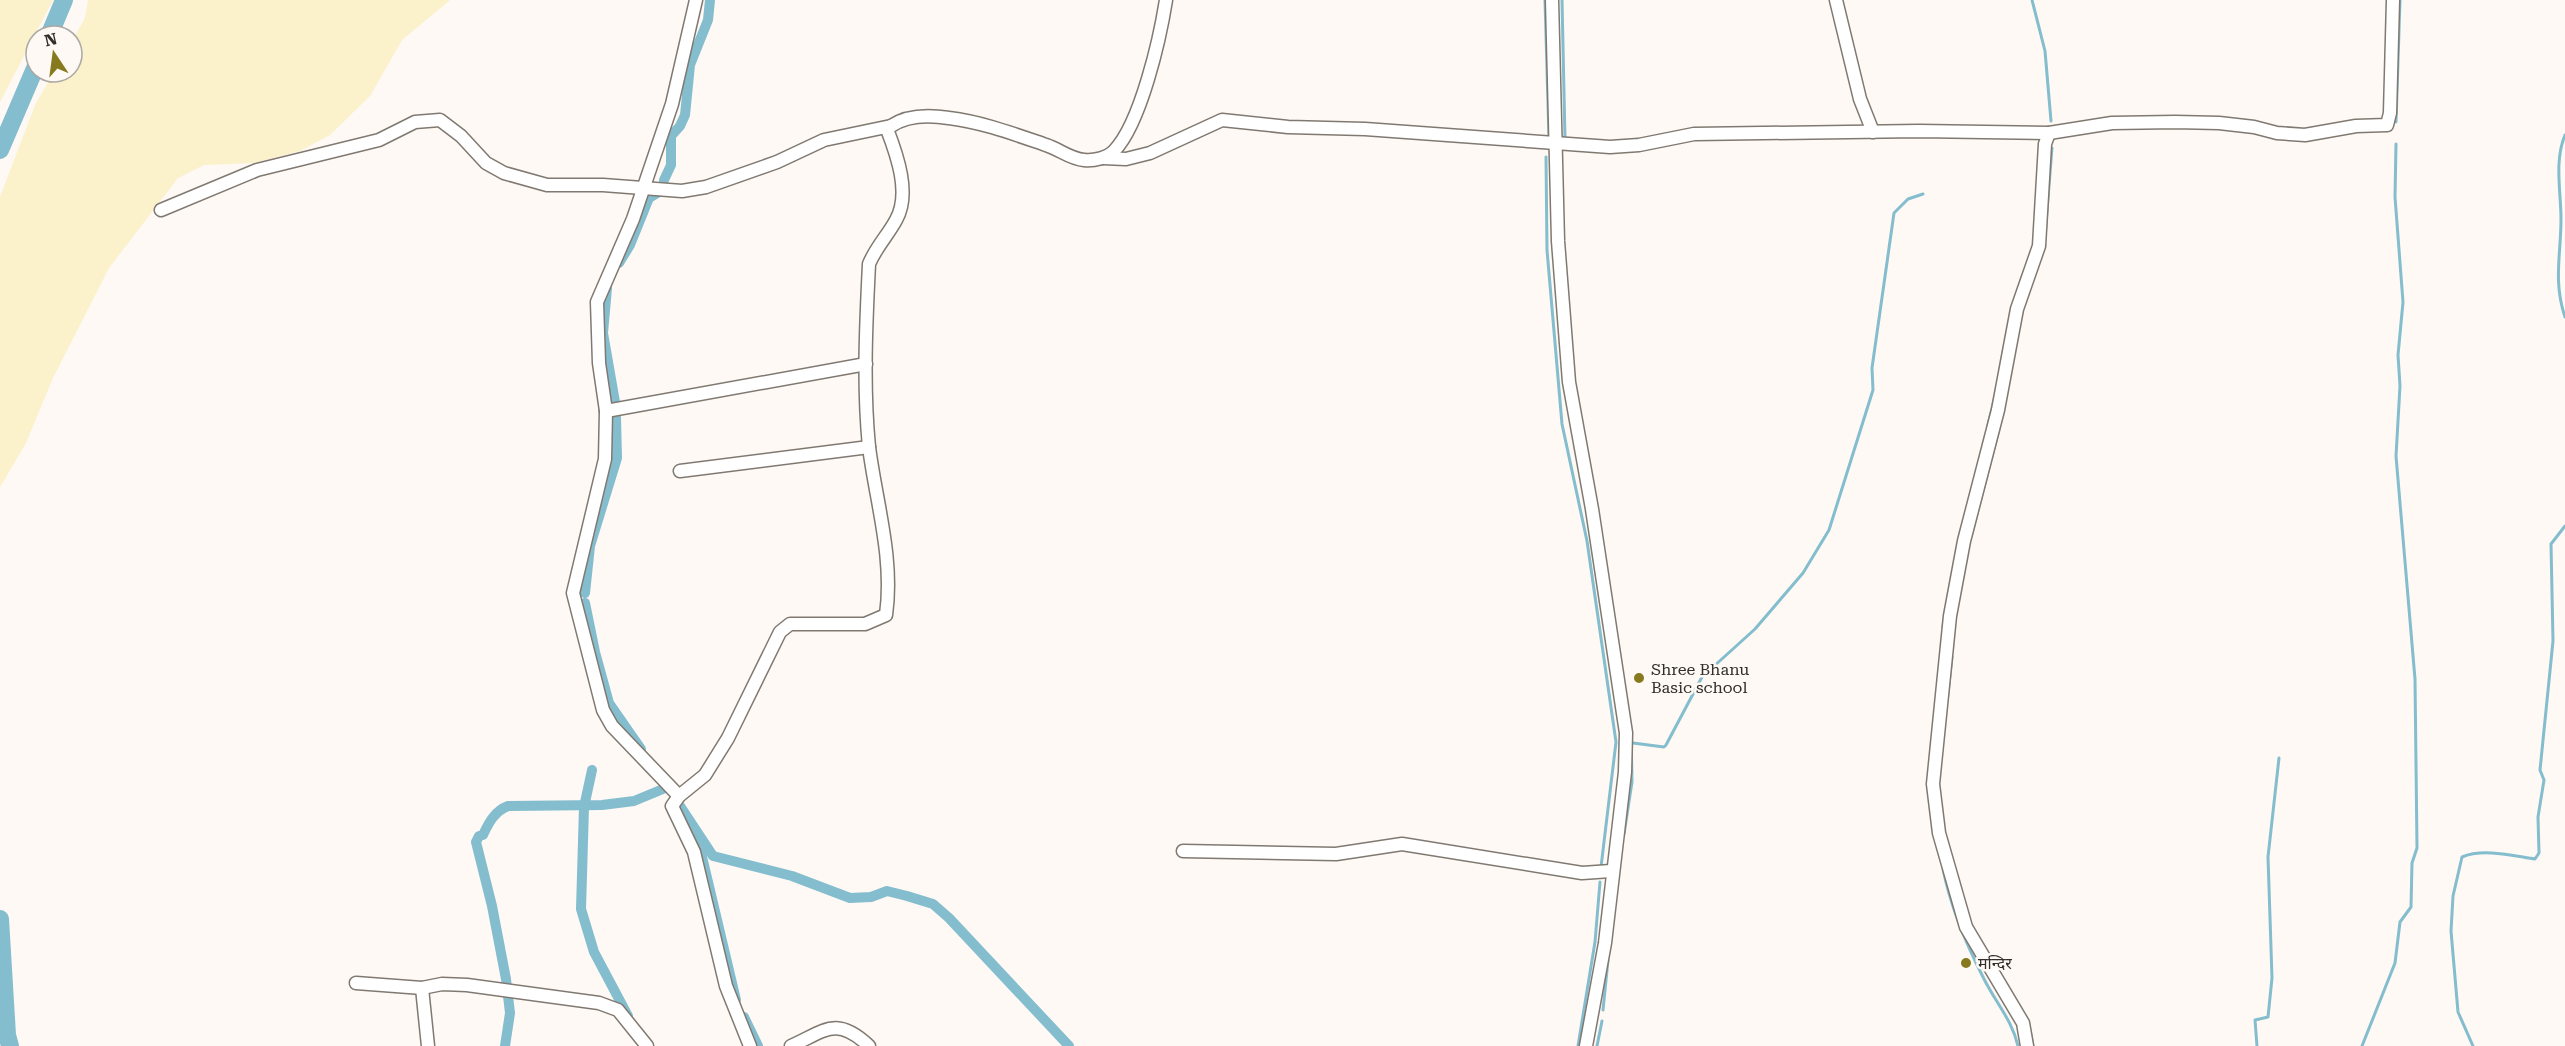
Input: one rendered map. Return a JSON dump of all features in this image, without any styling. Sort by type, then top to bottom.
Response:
[{"type":"street","points":[[678,796],[612,726],[603,710],[573,593],[605,459],[606,411],[599,363],[597,302],[644,189],[672,104],[696,0]]},
{"type":"street","points":[[1103,158],[1114,151],[1130,127],[1153,57],[1166,0]]},
{"type":"street","points":[[1552,0],[1560,286],[1569,382],[1594,521],[1626,733],[1625,772],[1611,871],[1605,943],[1586,1046]]},
{"type":"street","points":[[1836,0],[1860,99],[1873,132]]},
{"type":"street","points":[[750,1046],[726,986],[694,852],[672,809],[678,796],[705,775],[728,738],[780,632],[790,624],[865,624],[886,615],[888,571],[870,447],[866,364],[868,264],[874,250],[898,217],[903,204],[902,177],[886,129],[899,120],[931,116],[950,118],[1004,131],[1085,160],[1126,159],[1150,153],[1222,120],[1298,128],[1619,146],[1694,134],[2049,133],[2112,123],[2218,123],[2254,126],[2277,134],[2305,135],[2356,126],[2387,125],[2391,91],[2393,0]]},
{"type":"street","points":[[160,210],[257,170],[379,140],[415,122],[440,120],[461,136],[486,163],[504,173],[547,185],[603,185],[682,190],[706,188],[777,162],[824,140],[891,126]]},
{"type":"street","points":[[2027,1046],[2023,1023],[1966,927],[1939,833],[1933,784],[1950,616],[1964,541],[1998,410],[2016,309],[2039,246],[2044,144],[2049,133]]},
{"type":"street","points":[[606,411],[866,364]]},
{"type":"street","points":[[680,471],[870,447]]},
{"type":"street","points":[[1183,851],[1336,854],[1402,844],[1582,873],[1611,871]]},
{"type":"street","points":[[356,983],[422,988],[442,984],[467,985],[599,1003],[618,1010],[647,1046]]},
{"type":"street","points":[[422,988],[428,1046]]},
{"type":"street","points":[[791,1046],[824,1029],[840,1028],[854,1032],[869,1046]]},
{"type":"sand","points":[[0,0],[53,0],[41,24],[24,24],[24,56],[0,102]]},
{"type":"sand","points":[[88,0],[450,0],[402,40],[370,96],[330,135],[300,151],[253,163],[204,165],[178,178],[109,268],[53,378],[26,443],[0,487],[0,197],[35,105],[47,84],[84,84],[84,24],[82,24]]},
{"type":"waterway","points":[[54,24],[64,0]]},
{"type":"waterway","points":[[664,180],[671,165],[671,136],[680,126],[685,115],[690,65],[708,20],[710,0]]},
{"type":"waterway","points":[[1545,0],[1549,139]]},
{"type":"waterway","points":[[1562,0],[1565,139]]},
{"type":"waterway","points":[[2032,0],[2045,51],[2051,121]]},
{"type":"waterway","points":[[2396,122],[2400,0]]},
{"type":"waterway","points":[[0,150],[28,84]]},
{"type":"waterway","points":[[2565,135],[2559,166],[2561,219],[2558,280],[2565,317]]},
{"type":"waterway","points":[[2362,1046],[2395,963],[2400,922],[2411,907],[2412,863],[2417,848],[2415,679],[2396,456],[2400,386],[2398,355],[2403,302],[2395,197],[2396,144]]},
{"type":"waterway","points":[[2045,236],[2052,148]]},
{"type":"waterway","points":[[1546,157],[1547,250],[1562,424],[1587,541],[1616,742],[1601,867]]},
{"type":"waterway","points":[[619,263],[630,245],[649,198],[659,192]]},
{"type":"waterway","points":[[1633,743],[1664,747],[1666,745],[1702,677],[1755,629],[1803,573],[1829,530],[1873,390],[1872,368],[1894,213],[1908,199],[1923,194]]},
{"type":"waterway","points":[[2012,308],[2022,277]]},
{"type":"waterway","points":[[607,288],[603,333],[615,402]]},
{"type":"waterway","points":[[1988,425],[1994,400]]},
{"type":"waterway","points":[[585,593],[590,546],[617,458],[616,417]]},
{"type":"waterway","points":[[1972,533],[1999,429]]},
{"type":"waterway","points":[[2473,1046],[2458,1012],[2451,931],[2453,896],[2462,857],[2489,853],[2535,859],[2539,853],[2538,817],[2544,780],[2540,770],[2553,641],[2551,544],[2565,526]]},
{"type":"waterway","points":[[1943,627],[1952,575]]},
{"type":"waterway","points":[[585,603],[609,703],[641,749]]},
{"type":"waterway","points":[[1947,702],[1952,657]]},
{"type":"waterway","points":[[1624,834],[1632,782],[1631,731]]},
{"type":"waterway","points":[[2257,1046],[2255,1020],[2268,1017],[2272,978],[2268,857],[2279,758]]},
{"type":"waterway","points":[[592,770],[584,807],[581,909],[594,952],[628,1016]]},
{"type":"waterway","points":[[505,1046],[510,1013],[506,979],[492,906],[476,842],[479,836],[483,835],[496,814],[508,806],[602,805],[634,801],[663,789]]},
{"type":"waterway","points":[[680,806],[713,856],[792,876],[850,898],[871,897],[887,891],[933,904],[949,918],[1069,1046]]},
{"type":"waterway","points":[[698,840],[736,1000]]},
{"type":"waterway","points":[[1943,869],[1950,898],[1965,939],[1984,979],[2008,1020],[2018,1046]]},
{"type":"waterway","points":[[1578,1046],[1595,942],[1600,882]]},
{"type":"waterway","points":[[0,919],[7,1035],[10,1046]]},
{"type":"waterway","points":[[1603,1010],[1608,960]]},
{"type":"waterway","points":[[744,1017],[758,1046]]},
{"type":"waterway","points":[[1597,1046],[1602,1021]]},
{"type":"waterway","points":[[2030,1030],[2033,1046]]},
{"type":"place","name":"Shree Bhanu Basic school","points":[[1639,678]]},
{"type":"place","name":"मन्दिर","points":[[1966,963]]}]
